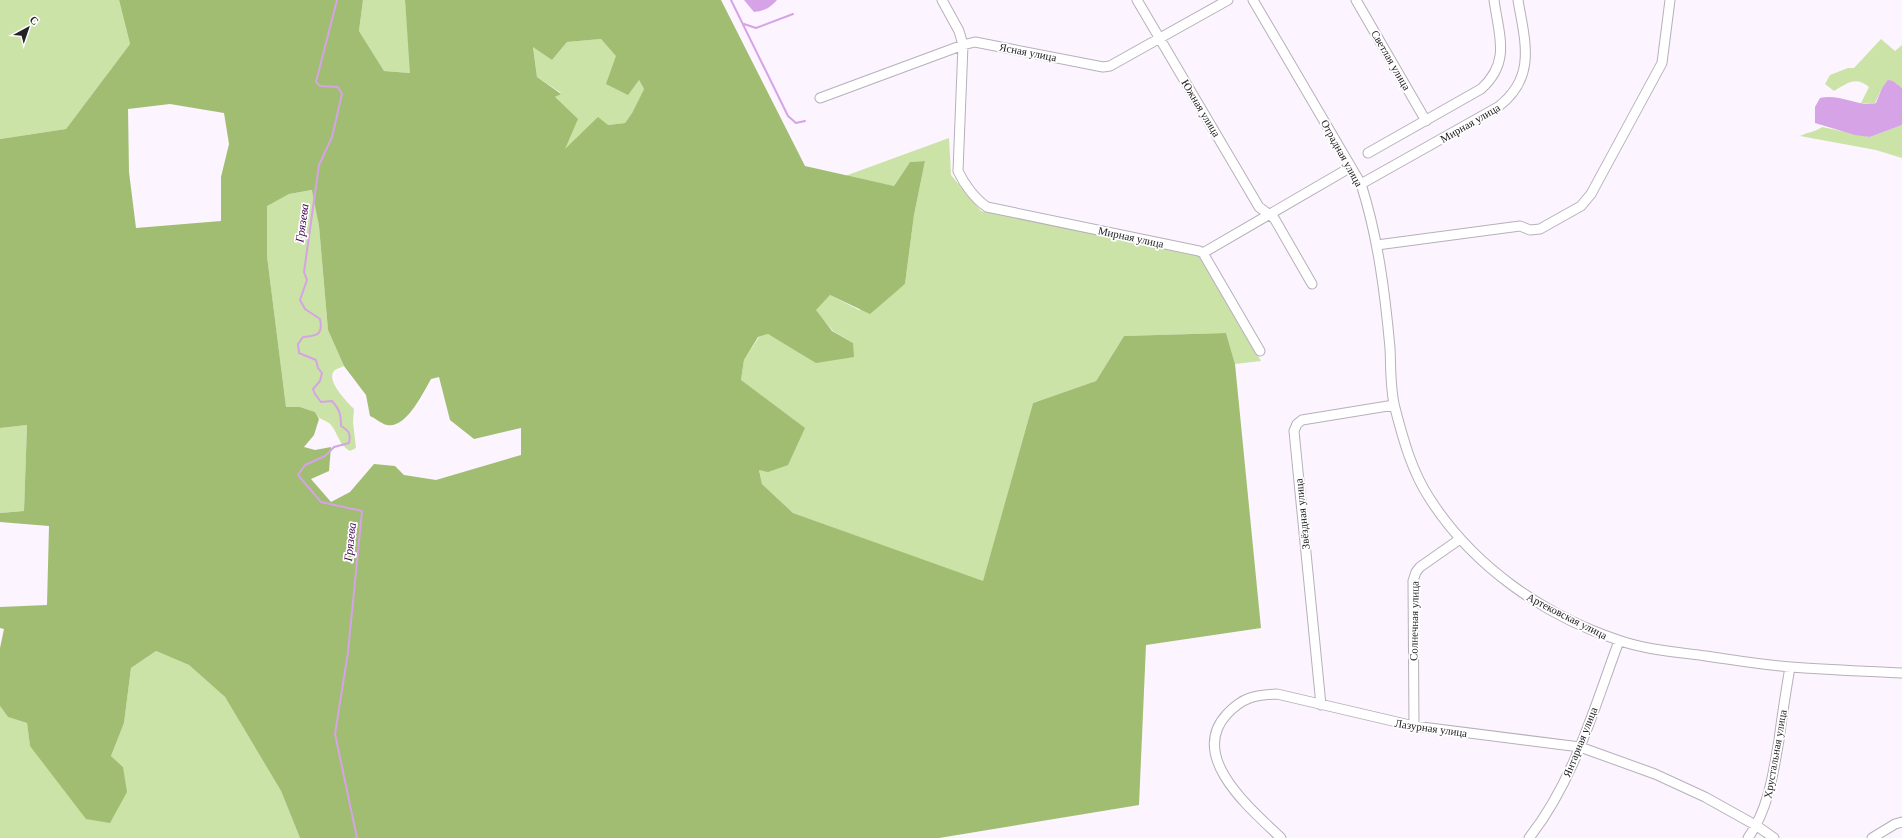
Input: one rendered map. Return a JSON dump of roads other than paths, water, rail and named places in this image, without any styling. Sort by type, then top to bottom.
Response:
[{"type":"street","points":[[942,0],[959,31],[963,45]]},
{"type":"street","name":"Южная улица","points":[[1137,0],[1260,207],[1267,215],[1274,218],[1312,284]]},
{"type":"street","name":"Ясная улица","points":[[820,98],[963,45],[982,43],[1103,67],[1110,66],[1228,0]]},
{"type":"street","name":"Отрадная улица","points":[[1254,0],[1361,184],[1370,211],[1377,245],[1390,346]]},
{"type":"street","name":"Светлая улица","points":[[1356,0],[1426,121]]},
{"type":"street","points":[[1368,153],[1481,89],[1491,80],[1497,68],[1501,53],[1494,0]]},
{"type":"street","name":"Мирная улица","points":[[1361,184],[1498,107],[1510,98],[1519,84],[1525,68],[1526,48],[1518,0]]},
{"type":"street","points":[[1377,245],[1520,226],[1530,230],[1540,229],[1580,206],[1591,194],[1662,63],[1670,0]]},
{"type":"street","name":"Мирная улица","points":[[963,45],[958,171],[978,199],[987,207],[1204,253]]},
{"type":"street","points":[[1260,351],[1204,253],[1350,167]]},
{"type":"street","name":"Артековская улица","points":[[1390,346],[1394,405],[1413,467],[1430,499],[1460,539],[1490,568],[1518,590],[1570,620],[1619,641],[1656,649],[1790,667],[1902,673]]},
{"type":"street","name":"Звёздная улица","points":[[1321,705],[1294,431],[1297,424],[1302,420],[1394,405]]},
{"type":"street","name":"Солнечная улица","points":[[1414,726],[1414,581],[1416,572],[1420,567],[1460,539]]},
{"type":"street","name":"Янтарная улица","points":[[1529,838],[1561,788],[1580,747],[1619,641]]},
{"type":"street","name":"Хрустальная улица","points":[[1748,838],[1757,826],[1767,802],[1773,775],[1790,667]]},
{"type":"street","name":"Лазурная улица","points":[[1281,838],[1246,804],[1227,779],[1218,764],[1215,750],[1217,729],[1224,718],[1233,708],[1256,695],[1277,694],[1414,726],[1580,747],[1655,774],[1705,797],[1757,826],[1774,838]]},
{"type":"street","points":[[1872,838],[1895,824],[1902,822]]},
{"type":"waterway","name":"Грязева","points":[[337,0],[316,82],[320,86],[338,87],[342,94],[332,137],[319,165],[304,272],[307,280],[300,300],[305,309],[320,319],[321,328],[316,335],[303,337],[298,344],[299,353],[316,360],[318,368],[322,373],[320,381],[313,389],[315,394],[321,402],[332,401],[335,404],[340,413],[341,426],[349,433],[350,440],[349,443],[334,447],[325,456],[305,465],[298,475],[321,502],[362,511],[348,652],[335,734],[357,838]]},
{"type":"waterway","points":[[731,0],[788,116],[796,123],[805,121]]},
{"type":"waterway","points":[[744,24],[756,28],[793,14]]}]
